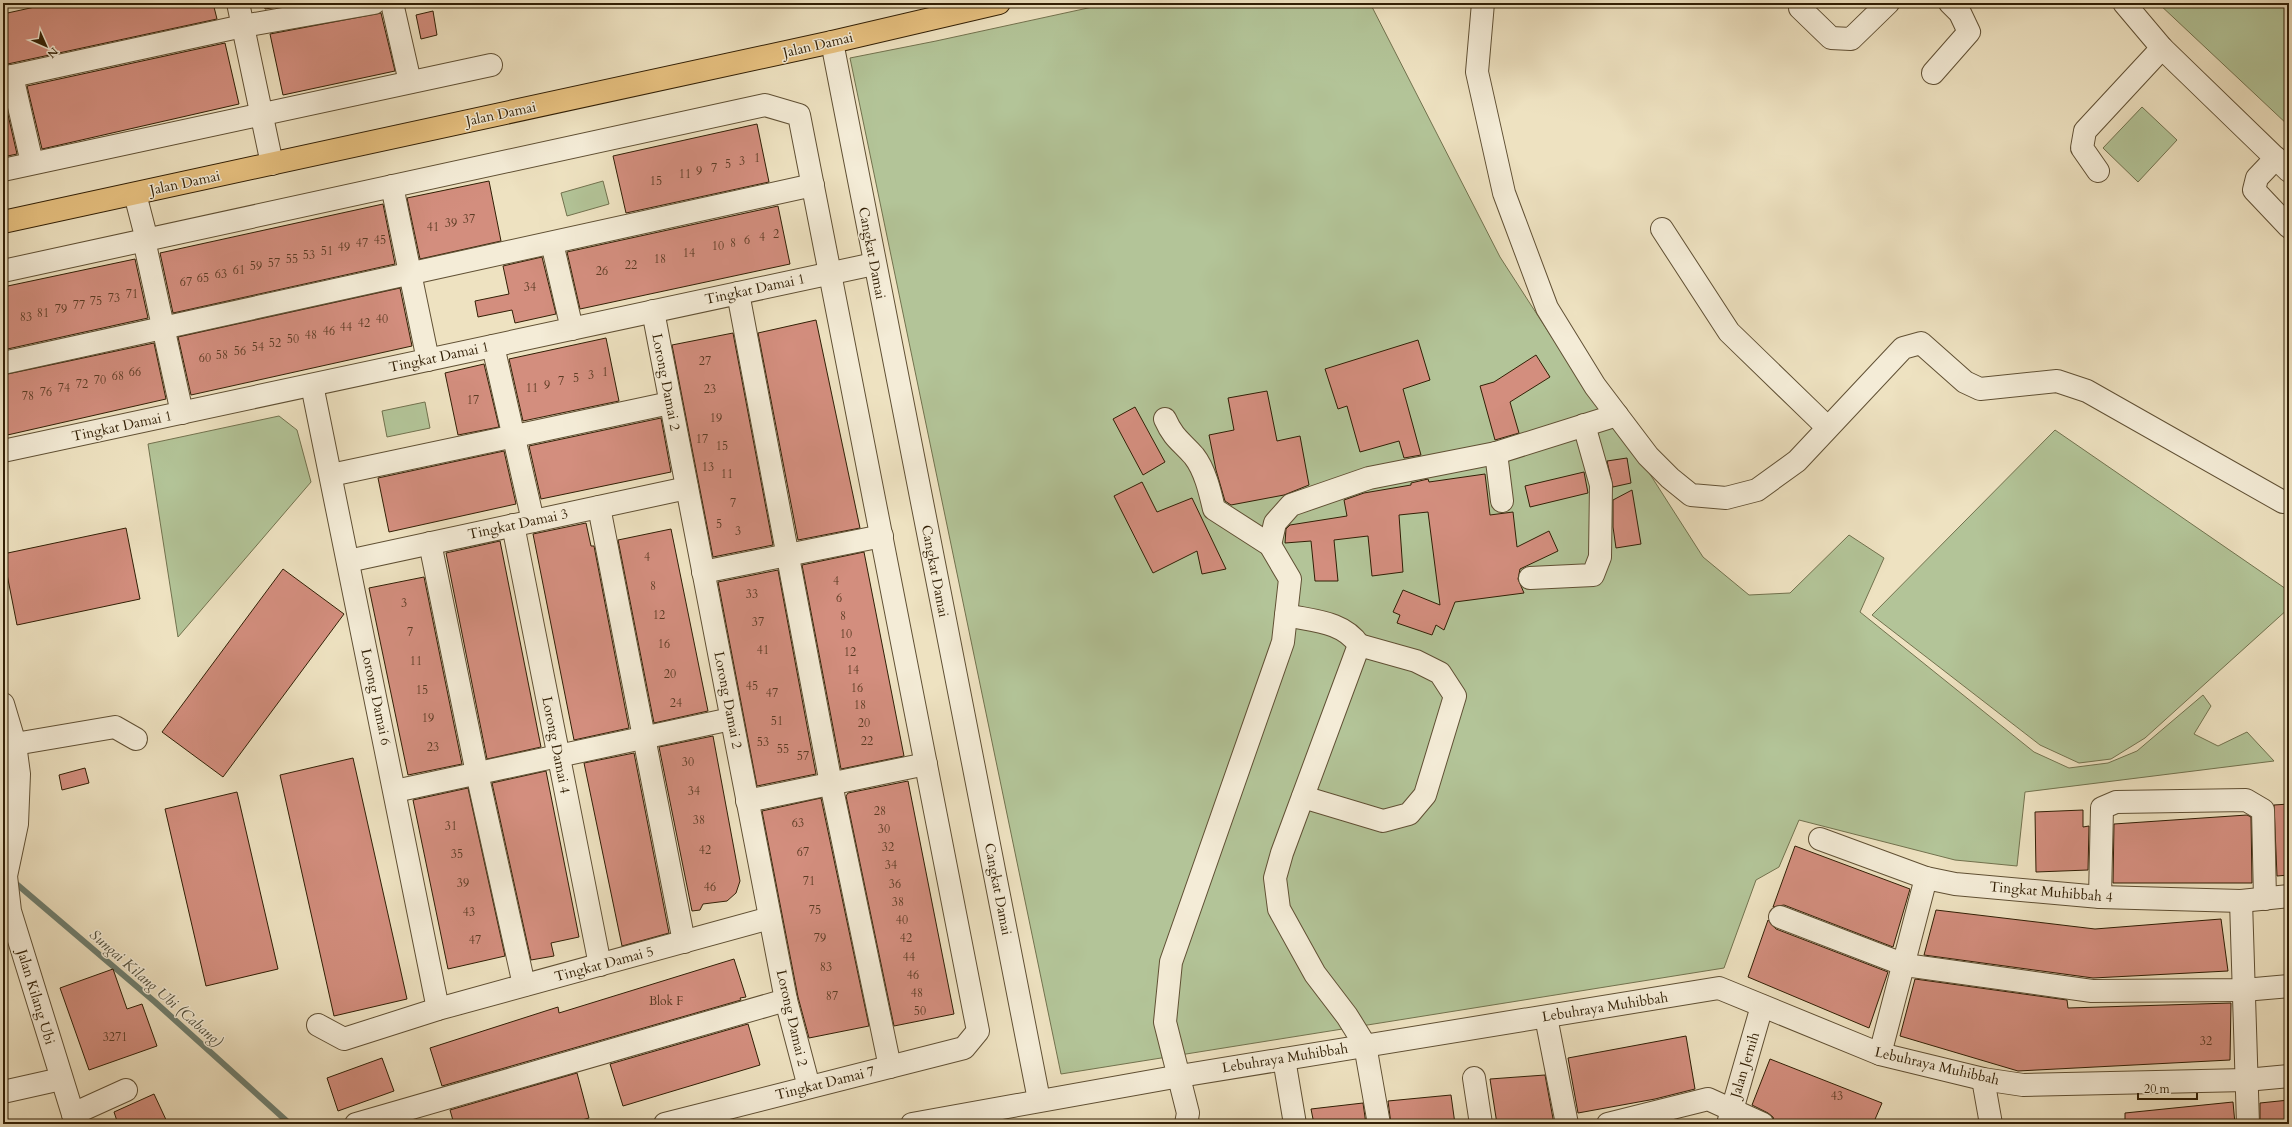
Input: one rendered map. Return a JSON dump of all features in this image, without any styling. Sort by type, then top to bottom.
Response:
[{"type":"main road","name":"Jalan Damai","points":[[3,222],[832,42],[999,3]]},
{"type":"street","points":[[238,3],[272,164]]},
{"type":"street","points":[[32,163],[7,77],[243,26],[374,3]]},
{"type":"street","points":[[392,3],[410,82]]},
{"type":"street","points":[[1483,3],[1477,72],[1504,193],[1547,308],[1595,386],[1648,456],[1691,495],[1726,498],[1757,490],[1797,461],[1827,427],[1903,348],[1921,343],[1965,382],[1980,389],[2057,381],[2087,391],[2283,502],[2289,501]]},
{"type":"street","points":[[1800,8],[1831,38],[1851,39],[1888,3]]},
{"type":"street","points":[[1933,73],[1969,32],[1960,13],[1950,3]]},
{"type":"street","points":[[2124,3],[2162,48],[2282,164],[2257,178],[2254,190],[2289,227]]},
{"type":"street","name":"Cangkat Damai","points":[[832,42],[874,264],[1039,1100]]},
{"type":"street","points":[[2098,171],[2082,148],[2085,131],[2162,48]]},
{"type":"street","points":[[3,170],[491,65]]},
{"type":"street","points":[[3,271],[764,105],[799,115],[926,764],[747,801]]},
{"type":"street","points":[[3,363],[813,185]]},
{"type":"street","points":[[392,186],[428,360]]},
{"type":"street","points":[[135,194],[182,413]]},
{"type":"street","points":[[1662,229],[1729,332],[1827,427]]},
{"type":"street","points":[[552,243],[572,329]]},
{"type":"street","name":"Tingkat Damai 1","points":[[3,451],[874,264]]},
{"type":"street","points":[[738,293],[831,784],[890,1067]]},
{"type":"street","name":"Lorong Damai 2","points":[[653,311],[786,1000],[809,1088]]},
{"type":"street","name":"Lorong Damai 4","points":[[493,346],[514,436],[523,523],[558,756],[600,965]]},
{"type":"street","name":"Lorong Damai 6","points":[[312,385],[438,1009]]},
{"type":"street","points":[[331,475],[670,403]]},
{"type":"street","points":[[1270,545],[1275,523],[1291,505],[1369,478],[1496,452],[1618,415]]},
{"type":"street","points":[[1166,419],[1172,435],[1194,457],[1207,483],[1214,509],[1270,545],[1290,579],[1283,642],[1171,962],[1165,1022],[1180,1076],[1188,1113],[1186,1124]]},
{"type":"street","points":[[1530,578],[1593,575],[1600,557],[1601,485],[1584,426]]},
{"type":"street","points":[[1496,452],[1502,501]]},
{"type":"street","name":"Tingkat Damai 3","points":[[348,561],[687,488]]},
{"type":"street","points":[[599,507],[684,942]]},
{"type":"street","points":[[703,572],[882,536]]},
{"type":"street","points":[[430,543],[477,773],[524,985]]},
{"type":"street","points":[[1286,615],[1336,626],[1353,636],[1359,645],[1416,661],[1440,673],[1455,696],[1425,795],[1409,814],[1383,821],[1303,797]]},
{"type":"street","points":[[1359,645],[1282,853],[1275,878],[1279,909],[1315,974],[1347,1016],[1365,1045],[1379,1124]]},
{"type":"street","name":"Jalan Kilang Ubi","points":[[3,704],[15,744],[19,774],[17,824],[6,876],[6,911],[74,1119]]},
{"type":"street","points":[[395,791],[732,719]]},
{"type":"street","points":[[15,744],[115,727],[136,739]]},
{"type":"street","name":"Tingkat Damai 7","points":[[665,1124],[964,1048],[978,1031],[926,764]]},
{"type":"street","points":[[2100,897],[2102,808],[2116,802],[2246,800],[2263,810],[2264,899]]},
{"type":"street","name":"Tingkat Muhibbah 4","points":[[1820,839],[1926,878],[1955,884],[2100,897],[2241,901],[2289,896]]},
{"type":"street","points":[[1880,1054],[1905,964],[1926,878]]},
{"type":"street","points":[[2241,901],[2248,1124]]},
{"type":"street","name":"Tingkat Damai 5","points":[[318,1025],[344,1039],[438,1009],[770,918]]},
{"type":"street","points":[[1780,918],[1905,964],[2092,991],[2244,990],[2289,986]]},
{"type":"street","name":"Lebuhraya Muhibbah","points":[[912,1124],[1039,1100],[1180,1076],[1719,988],[1880,1054],[1983,1079],[2023,1085],[2246,1080],[2289,1076]]},
{"type":"street","points":[[356,1124],[786,1000]]},
{"type":"street","name":"Jalan Jernih","points":[[1729,1117],[1762,1006]]},
{"type":"street","points":[[1546,1017],[1567,1124]]},
{"type":"street","points":[[1284,1059],[1295,1124]]},
{"type":"street","points":[[1474,1078],[1481,1124]]},
{"type":"street","points":[[3,1092],[61,1079]]},
{"type":"street","points":[[1983,1079],[1991,1124]]},
{"type":"street","points":[[74,1119],[126,1090]]},
{"type":"street","points":[[1608,1124],[1708,1099],[1729,1117],[1763,1124]]},
{"type":"green space","points":[[1111,3],[1370,3],[1500,257],[1551,336],[1630,443],[1703,557],[1749,595],[1790,593],[1849,535],[1884,558],[1860,612],[2034,752],[2069,768],[2108,763],[2137,751],[2203,695],[2211,706],[2194,734],[2218,746],[2247,732],[2274,761],[2025,792],[2017,866],[1955,860],[1799,820],[1779,867],[1756,880],[1724,968],[1061,1074],[850,58]]},
{"type":"green space","points":[[2158,3],[2289,3],[2289,126]]},
{"type":"green space","points":[[2142,107],[2177,140],[2138,182],[2103,148]]},
{"type":"green space","points":[[603,181],[609,204],[567,216],[561,193]]},
{"type":"green space","points":[[425,402],[430,428],[387,437],[382,411]]},
{"type":"green space","points":[[279,416],[297,430],[311,482],[178,637],[148,444]]},
{"type":"green space","points":[[2055,430],[2289,591],[2289,608],[2145,738],[2111,759],[2079,763],[2040,745],[1872,615]]},
{"type":"building","points":[[53,3],[213,3],[217,19],[3,65],[3,14]]},
{"type":"building","points":[[264,3],[302,3],[265,9]]},
{"type":"building","points":[[433,11],[437,35],[421,39],[416,15]]},
{"type":"building","points":[[381,13],[395,71],[283,95],[270,34]]},
{"type":"building","points":[[225,43],[239,104],[42,149],[27,86]]},
{"type":"building","points":[[3,93],[17,154],[3,157]]},
{"type":"building","points":[[757,124],[769,182],[626,213],[613,156]]},
{"type":"building","points":[[489,181],[501,241],[420,259],[407,198]]},
{"type":"building","points":[[383,204],[395,264],[173,313],[160,253]]},
{"type":"building","points":[[778,206],[790,264],[580,309],[567,252]]},
{"type":"building","points":[[542,257],[556,314],[515,323],[512,310],[478,317],[475,301],[509,294],[503,266]]},
{"type":"building","points":[[135,259],[148,318],[3,350],[3,287]]},
{"type":"building","points":[[400,288],[412,346],[191,395],[178,337]]},
{"type":"building","points":[[816,320],[860,528],[798,540],[758,333]]},
{"type":"building","points":[[733,333],[773,545],[713,557],[672,345]]},
{"type":"building","points":[[606,338],[619,401],[523,421],[509,359]]},
{"type":"building","points":[[1418,340],[1430,380],[1403,389],[1421,455],[1404,458],[1399,441],[1360,452],[1347,406],[1338,409],[1325,369]]},
{"type":"building","points":[[154,343],[166,399],[3,436],[3,375]]},
{"type":"building","points":[[1536,355],[1550,377],[1510,402],[1519,433],[1495,440],[1480,386],[1494,382]]},
{"type":"building","points":[[484,364],[499,427],[458,435],[445,373]]},
{"type":"building","points":[[1267,391],[1277,441],[1300,436],[1309,485],[1284,495],[1231,505],[1225,501],[1216,470],[1209,435],[1234,430],[1228,398]]},
{"type":"building","points":[[1135,407],[1165,462],[1143,475],[1113,419]]},
{"type":"building","points":[[661,418],[671,472],[541,499],[529,446]]},
{"type":"building","points":[[504,451],[516,504],[389,532],[378,478]]},
{"type":"building","points":[[1627,458],[1631,483],[1613,487],[1607,461]]},
{"type":"building","points":[[1584,472],[1588,493],[1530,507],[1525,486]]},
{"type":"building","points":[[1485,474],[1490,515],[1513,512],[1517,547],[1549,531],[1558,551],[1520,569],[1518,579],[1524,593],[1455,602],[1444,630],[1436,625],[1432,635],[1397,623],[1400,615],[1393,612],[1403,590],[1440,605],[1428,512],[1399,515],[1403,572],[1372,576],[1368,536],[1334,540],[1338,581],[1315,581],[1311,541],[1285,543],[1286,529],[1290,525],[1347,516],[1344,500],[1364,493],[1411,485],[1411,483],[1428,479],[1429,482]]},
{"type":"building","points":[[1142,482],[1157,512],[1192,498],[1226,569],[1202,574],[1197,551],[1153,573],[1114,496]]},
{"type":"building","points":[[1632,490],[1641,544],[1616,548],[1613,527],[1613,500]]},
{"type":"building","points":[[586,523],[591,546],[594,546],[629,728],[574,740],[533,534]]},
{"type":"building","points":[[126,528],[140,599],[17,625],[3,554]]},
{"type":"building","points":[[671,529],[708,711],[654,723],[618,540]]},
{"type":"building","points":[[500,541],[541,747],[487,759],[446,553]]},
{"type":"building","points":[[864,552],[904,756],[841,769],[802,565]]},
{"type":"building","points":[[283,569],[344,614],[223,777],[162,732]]},
{"type":"building","points":[[778,570],[816,774],[757,786],[718,582]]},
{"type":"building","points":[[424,577],[462,764],[408,775],[369,588]]},
{"type":"building","points":[[713,736],[740,881],[736,893],[727,901],[703,904],[700,910],[692,911],[659,747]]},
{"type":"building","points":[[634,753],[669,933],[622,946],[584,763]]},
{"type":"building","points":[[353,758],[407,999],[334,1016],[280,775]]},
{"type":"building","points":[[85,768],[89,783],[62,790],[59,775]]},
{"type":"building","points":[[546,771],[579,937],[551,943],[554,956],[531,960],[492,783]]},
{"type":"building","points":[[908,781],[954,1014],[894,1026],[846,796],[848,793]]},
{"type":"building","points":[[468,788],[505,956],[448,969],[413,800]]},
{"type":"building","points":[[237,792],[278,969],[206,986],[165,809]]},
{"type":"building","points":[[821,798],[869,1026],[809,1038],[798,997],[762,811]]},
{"type":"building","points":[[2289,804],[2289,875],[2277,876],[2274,805]]},
{"type":"building","points":[[2083,810],[2083,827],[2089,826],[2088,870],[2036,872],[2035,812]]},
{"type":"building","points":[[2247,815],[2251,817],[2252,883],[2113,883],[2114,824]]},
{"type":"building","points":[[1795,846],[1910,889],[1893,947],[1784,905],[1773,907]]},
{"type":"building","points":[[1936,910],[2095,929],[2221,919],[2228,971],[2093,978],[1924,955]]},
{"type":"building","points":[[1768,920],[1776,929],[1888,972],[1869,1028],[1748,977]]},
{"type":"building","points":[[734,959],[746,997],[740,998],[741,1000],[442,1086],[430,1048],[558,1007],[559,1013]]},
{"type":"building","points":[[113,969],[127,1009],[142,1004],[157,1046],[89,1070],[60,988]]},
{"type":"building","points":[[1915,979],[2067,1000],[2068,1008],[2231,1003],[2230,1060],[2018,1071],[1900,1036]]},
{"type":"building","points":[[748,1024],[760,1065],[623,1106],[610,1064]]},
{"type":"building","points":[[1686,1036],[1695,1089],[1655,1099],[1578,1113],[1568,1058]]},
{"type":"building","points":[[382,1058],[394,1091],[338,1111],[327,1078]]},
{"type":"building","points":[[1770,1059],[1882,1103],[1873,1124],[1775,1123],[1773,1117],[1768,1113],[1752,1105]]},
{"type":"building","points":[[577,1073],[589,1118],[568,1124],[454,1124],[450,1110]]},
{"type":"building","points":[[1545,1075],[1554,1124],[1497,1124],[1490,1079]]},
{"type":"building","points":[[154,1094],[168,1124],[118,1124],[114,1112]]},
{"type":"building","points":[[1451,1095],[1455,1124],[1391,1124],[1388,1101]]},
{"type":"building","points":[[2289,1100],[2289,1124],[2260,1124],[2260,1103]]},
{"type":"building","points":[[2233,1102],[2235,1124],[2125,1124],[2125,1113]]},
{"type":"building","points":[[1363,1103],[1366,1124],[1314,1124],[1311,1109]]},
{"type":"waterway","name":"Sungai Kilang Ubi (Cabang)","points":[[13,881],[155,1002],[290,1124]]}]
